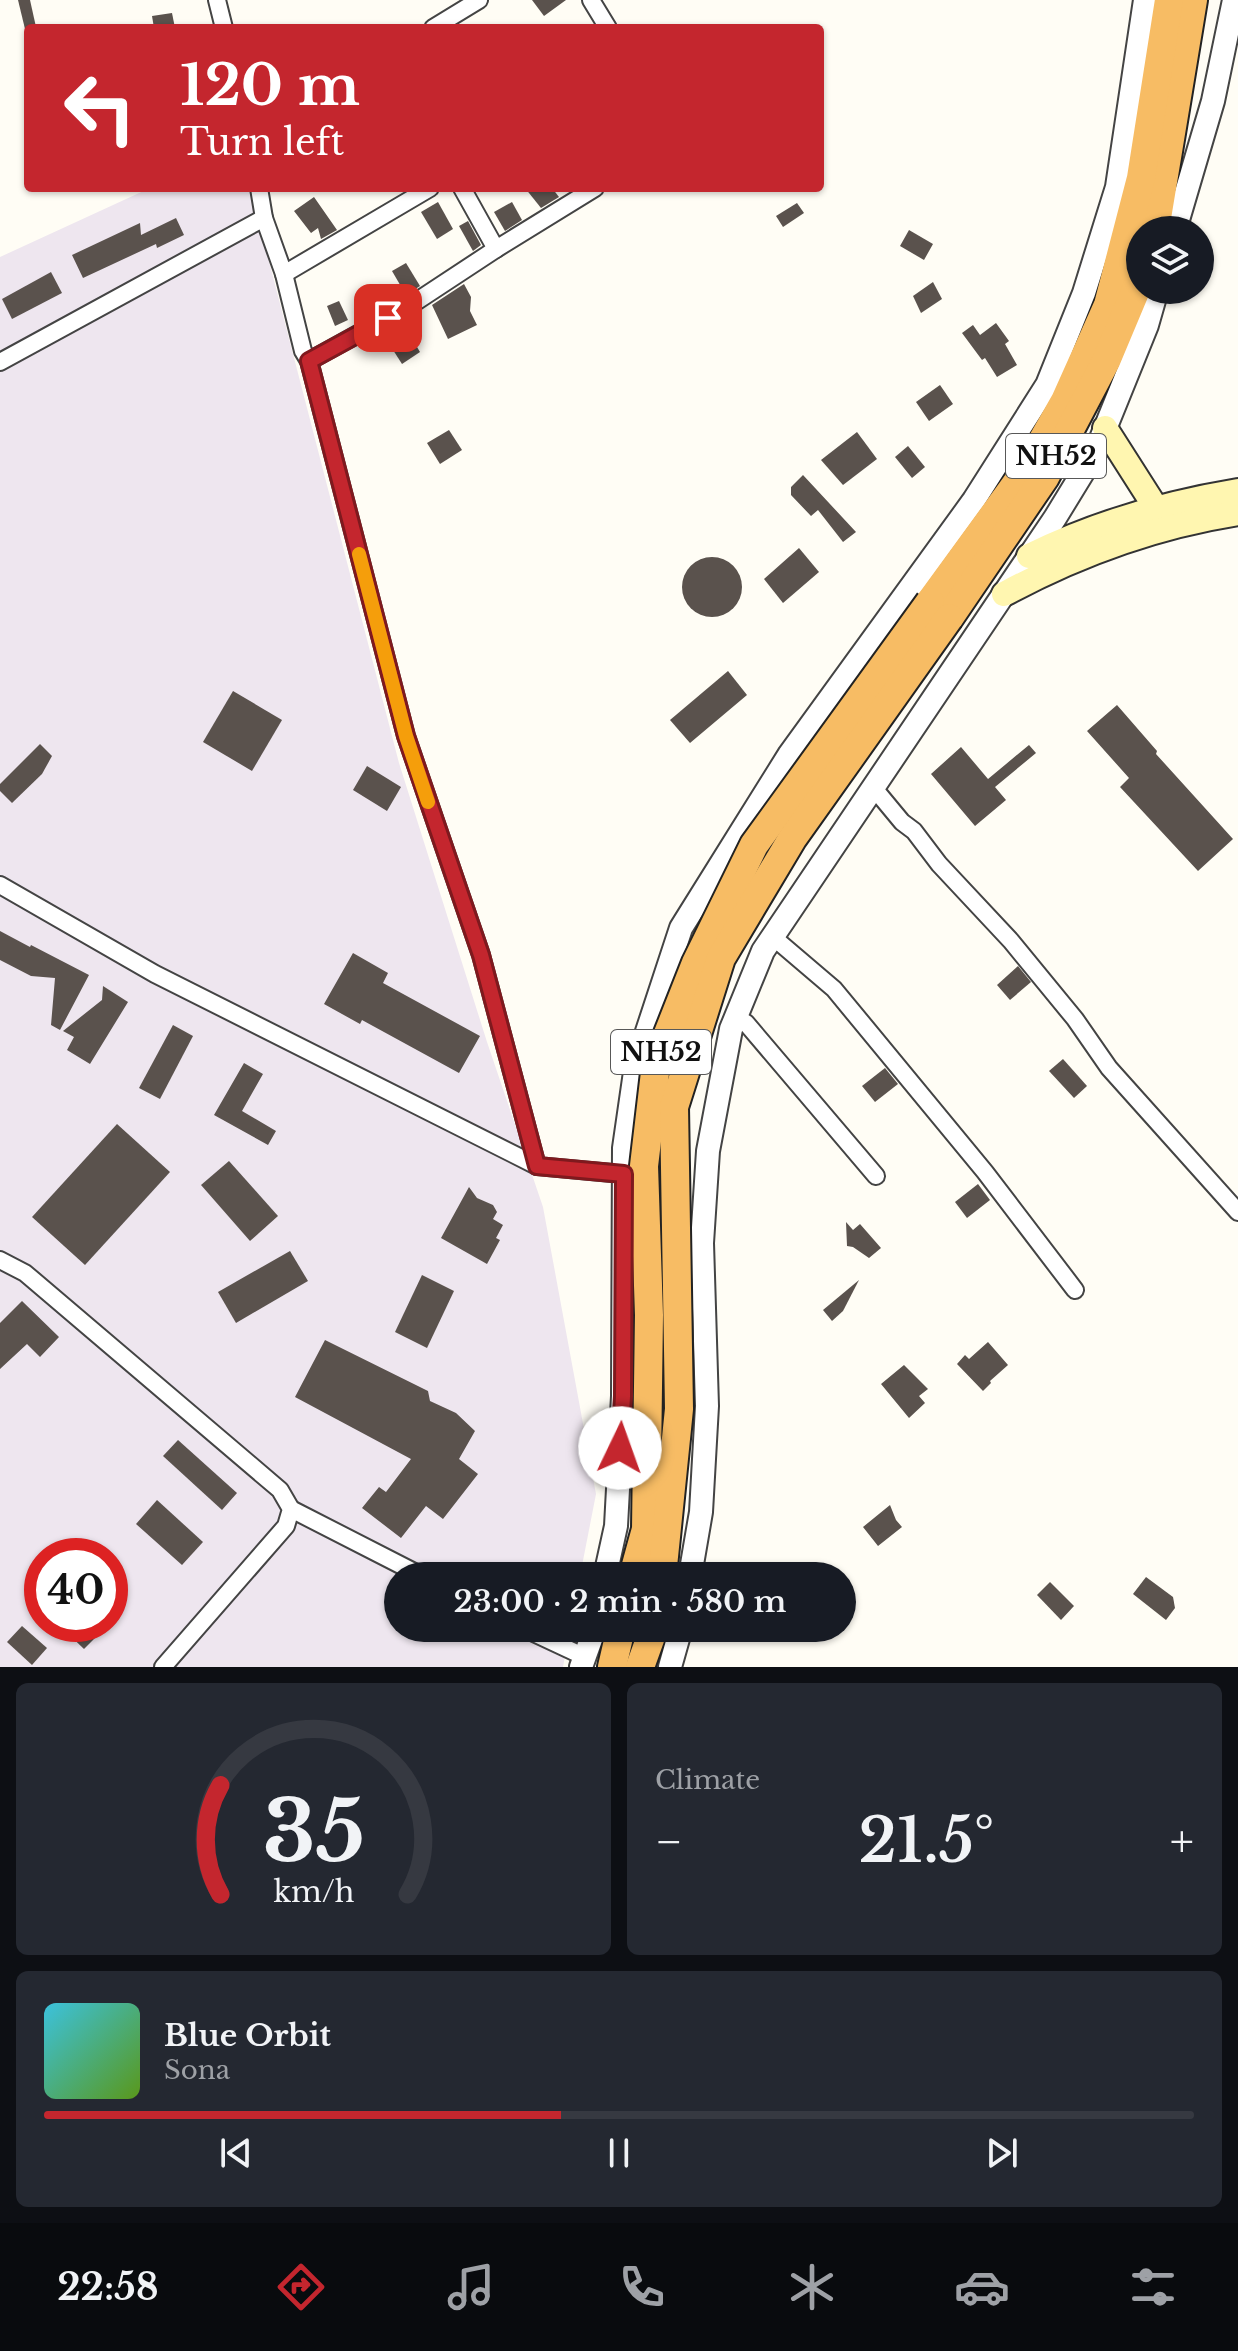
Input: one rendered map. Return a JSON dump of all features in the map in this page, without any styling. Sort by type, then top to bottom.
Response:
[{"type":"highway","name":"NH52","points":[[663,1562],[679,1409],[674,1107],[721,958],[792,839],[940,610],[1065,401],[1108,305],[1141,178],[1169,0]]},
{"type":"highway","points":[[1157,216],[1193,0]]},
{"type":"highway","name":"NH52","points":[[637,1562],[646,1529],[649,1315],[644,1166],[656,1064],[696,963],[754,845],[1045,477],[1106,361],[1130,304]]},
{"type":"highway","points":[[612,1667],[618,1642]]},
{"type":"highway","points":[[640,1667],[649,1642]]},
{"type":"main road","points":[[1105,428],[1160,518]]},
{"type":"main road","points":[[1004,594],[1160,518],[1238,491]]},
{"type":"main road","points":[[1029,556],[1102,525],[1238,513]]},
{"type":"street","points":[[217,0],[223,24]]},
{"type":"street","points":[[440,24],[479,0]]},
{"type":"street","points":[[591,0],[606,24]]},
{"type":"street","points":[[608,1562],[616,1526],[622,1411],[624,1148],[636,1065],[681,928],[789,755],[974,500],[1047,385],[1084,293],[1117,187],[1145,0]]},
{"type":"street","points":[[1179,216],[1213,101],[1234,0]]},
{"type":"street","points":[[260,192],[264,218],[284,274],[303,351],[309,361],[406,736],[481,955],[537,1166]]},
{"type":"street","points":[[284,274],[423,192]]},
{"type":"street","points":[[464,192],[496,249]]},
{"type":"street","points":[[309,361],[414,303],[589,192]]},
{"type":"street","points":[[0,362],[264,218]]},
{"type":"street","points":[[692,1562],[701,1512],[707,1406],[702,1243],[706,1181],[731,1029],[763,951],[1004,594],[1096,451],[1153,304]]},
{"type":"street","points":[[873,787],[1011,941],[1075,1019],[1109,1068],[1238,1212]]},
{"type":"street","points":[[0,885],[155,974],[537,1166],[706,1181]]},
{"type":"street","points":[[773,937],[834,989],[985,1172],[1075,1290]]},
{"type":"street","points":[[737,1014],[737,1018],[746,1023],[876,1176]]},
{"type":"street","points":[[0,1260],[25,1273],[280,1490],[291,1509],[395,1562]]},
{"type":"street","points":[[163,1667],[286,1526],[291,1509]]},
{"type":"street","points":[[548,1642],[583,1662],[590,1642]]},
{"type":"street","points":[[670,1667],[677,1642]]},
{"type":"shaded area","points":[[141,192],[251,192],[399,763],[543,1207],[596,1494],[583,1562],[384,1562],[384,1642],[567,1642],[563,1667],[0,1667],[0,257]]},
{"type":"building","points":[[18,0],[30,0],[35,24],[24,25]]},
{"type":"building","points":[[532,0],[566,0],[544,16]]},
{"type":"building","points":[[172,13],[174,24],[153,24],[152,16]]},
{"type":"building","points":[[528,192],[555,192],[559,197],[541,208]]},
{"type":"building","points":[[314,197],[337,230],[321,239],[318,228],[311,233],[294,211]]},
{"type":"building","points":[[438,202],[453,229],[437,239],[421,212]]},
{"type":"building","points":[[512,202],[522,220],[505,231],[494,212]]},
{"type":"building","points":[[797,203],[804,213],[783,227],[776,216]]},
{"type":"building","points":[[176,218],[184,235],[157,248],[156,244],[83,278],[72,255],[140,223],[141,235]]},
{"type":"building","points":[[468,221],[481,245],[473,251],[459,226]]},
{"type":"building","points":[[909,230],[933,244],[924,260],[900,246]]},
{"type":"building","points":[[406,263],[420,286],[406,295],[392,271]]},
{"type":"building","points":[[51,272],[62,293],[12,319],[2,299]]},
{"type":"building","points":[[933,282],[942,299],[921,313],[913,296]]},
{"type":"building","points":[[464,284],[471,297],[470,311],[477,325],[448,339],[432,305]]},
{"type":"building","points":[[339,301],[348,320],[335,326],[327,306]]},
{"type":"building","points":[[996,323],[1009,341],[1005,344],[1017,365],[997,377],[985,358],[982,360],[962,333],[973,325],[980,335]]},
{"type":"building","points":[[405,327],[420,352],[402,364],[386,339]]},
{"type":"building","points":[[940,385],[953,404],[929,421],[916,402]]},
{"type":"building","points":[[449,430],[462,450],[440,464],[427,443]]},
{"type":"building","points":[[857,432],[877,459],[843,485],[821,460]]},
{"type":"building","points":[[908,446],[925,467],[912,478],[895,457]]},
{"type":"building","points":[[803,475],[856,532],[843,542],[818,510],[811,516],[791,495],[791,487]]},
{"type":"building","points":[[799,548],[819,572],[783,603],[764,579]]},
{"type":"building","points":[[712,557],[733,566],[742,587],[733,608],[712,617],[691,608],[682,587],[691,566]]},
{"type":"building","points":[[728,671],[747,695],[690,743],[670,720]]},
{"type":"building","points":[[233,691],[282,720],[252,771],[203,742]]},
{"type":"building","points":[[1117,705],[1157,751],[1156,754],[1233,839],[1198,871],[1120,787],[1129,778],[1087,731]]},
{"type":"building","points":[[40,744],[52,756],[42,774],[12,803],[0,791],[0,784]]},
{"type":"building","points":[[1029,745],[1036,753],[995,787],[1006,800],[975,826],[931,774],[961,747],[988,779]]},
{"type":"building","points":[[367,766],[401,787],[387,811],[353,790]]},
{"type":"building","points":[[0,931],[89,975],[60,1030],[51,1025],[55,978],[31,976],[0,960]]},
{"type":"building","points":[[353,953],[388,973],[383,983],[480,1036],[459,1073],[362,1020],[360,1024],[324,1004]]},
{"type":"building","points":[[1018,966],[1031,982],[1010,1000],[997,985]]},
{"type":"building","points":[[103,986],[128,1002],[90,1064],[67,1050],[74,1037],[63,1031],[102,1000]]},
{"type":"building","points":[[173,1025],[193,1036],[160,1099],[139,1088]]},
{"type":"building","points":[[1063,1059],[1087,1086],[1074,1098],[1049,1071]]},
{"type":"building","points":[[244,1063],[263,1074],[242,1111],[276,1131],[268,1145],[214,1115]]},
{"type":"building","points":[[885,1068],[898,1084],[875,1102],[862,1086]]},
{"type":"building","points":[[117,1124],[170,1172],[85,1265],[32,1217]]},
{"type":"building","points":[[229,1161],[278,1216],[250,1241],[201,1185]]},
{"type":"building","points":[[978,1184],[990,1200],[967,1218],[955,1202]]},
{"type":"building","points":[[469,1187],[477,1198],[493,1205],[497,1212],[493,1219],[503,1225],[496,1238],[500,1240],[487,1264],[441,1238]]},
{"type":"building","points":[[846,1222],[853,1230],[860,1224],[881,1248],[869,1258],[847,1246]]},
{"type":"building","points":[[290,1251],[308,1281],[236,1323],[218,1292]]},
{"type":"building","points":[[422,1275],[454,1291],[427,1348],[395,1332]]},
{"type":"building","points":[[859,1280],[843,1311],[832,1321],[823,1310]]},
{"type":"building","points":[[22,1301],[59,1337],[40,1357],[27,1344],[0,1369],[0,1323]]},
{"type":"building","points":[[325,1340],[428,1391],[430,1401],[456,1413],[475,1431],[459,1459],[478,1474],[443,1519],[426,1506],[401,1538],[362,1508],[379,1487],[386,1492],[411,1459],[295,1397]]},
{"type":"building","points":[[988,1342],[1008,1365],[983,1391],[957,1364],[965,1355],[969,1359]]},
{"type":"building","points":[[904,1365],[928,1389],[919,1396],[925,1403],[909,1418],[881,1384]]},
{"type":"building","points":[[178,1440],[237,1493],[222,1510],[163,1456]]},
{"type":"building","points":[[157,1500],[203,1542],[182,1565],[136,1524]]},
{"type":"building","points":[[890,1505],[902,1527],[878,1546],[863,1527]]},
{"type":"building","points":[[1146,1577],[1173,1597],[1175,1608],[1166,1620],[1133,1594]]},
{"type":"building","points":[[1050,1582],[1074,1606],[1061,1620],[1037,1595]]},
{"type":"building","points":[[22,1626],[24,1642],[40,1642],[47,1648],[32,1665],[7,1642]]},
{"type":"building","points":[[77,1642],[91,1642],[84,1649]]},
{"type":"slow traffic","points":[[359,554],[406,736],[428,802]]},
{"type":"route","points":[[388,318],[309,361],[406,736],[481,955],[537,1166],[624,1174],[620,1448]]}]
